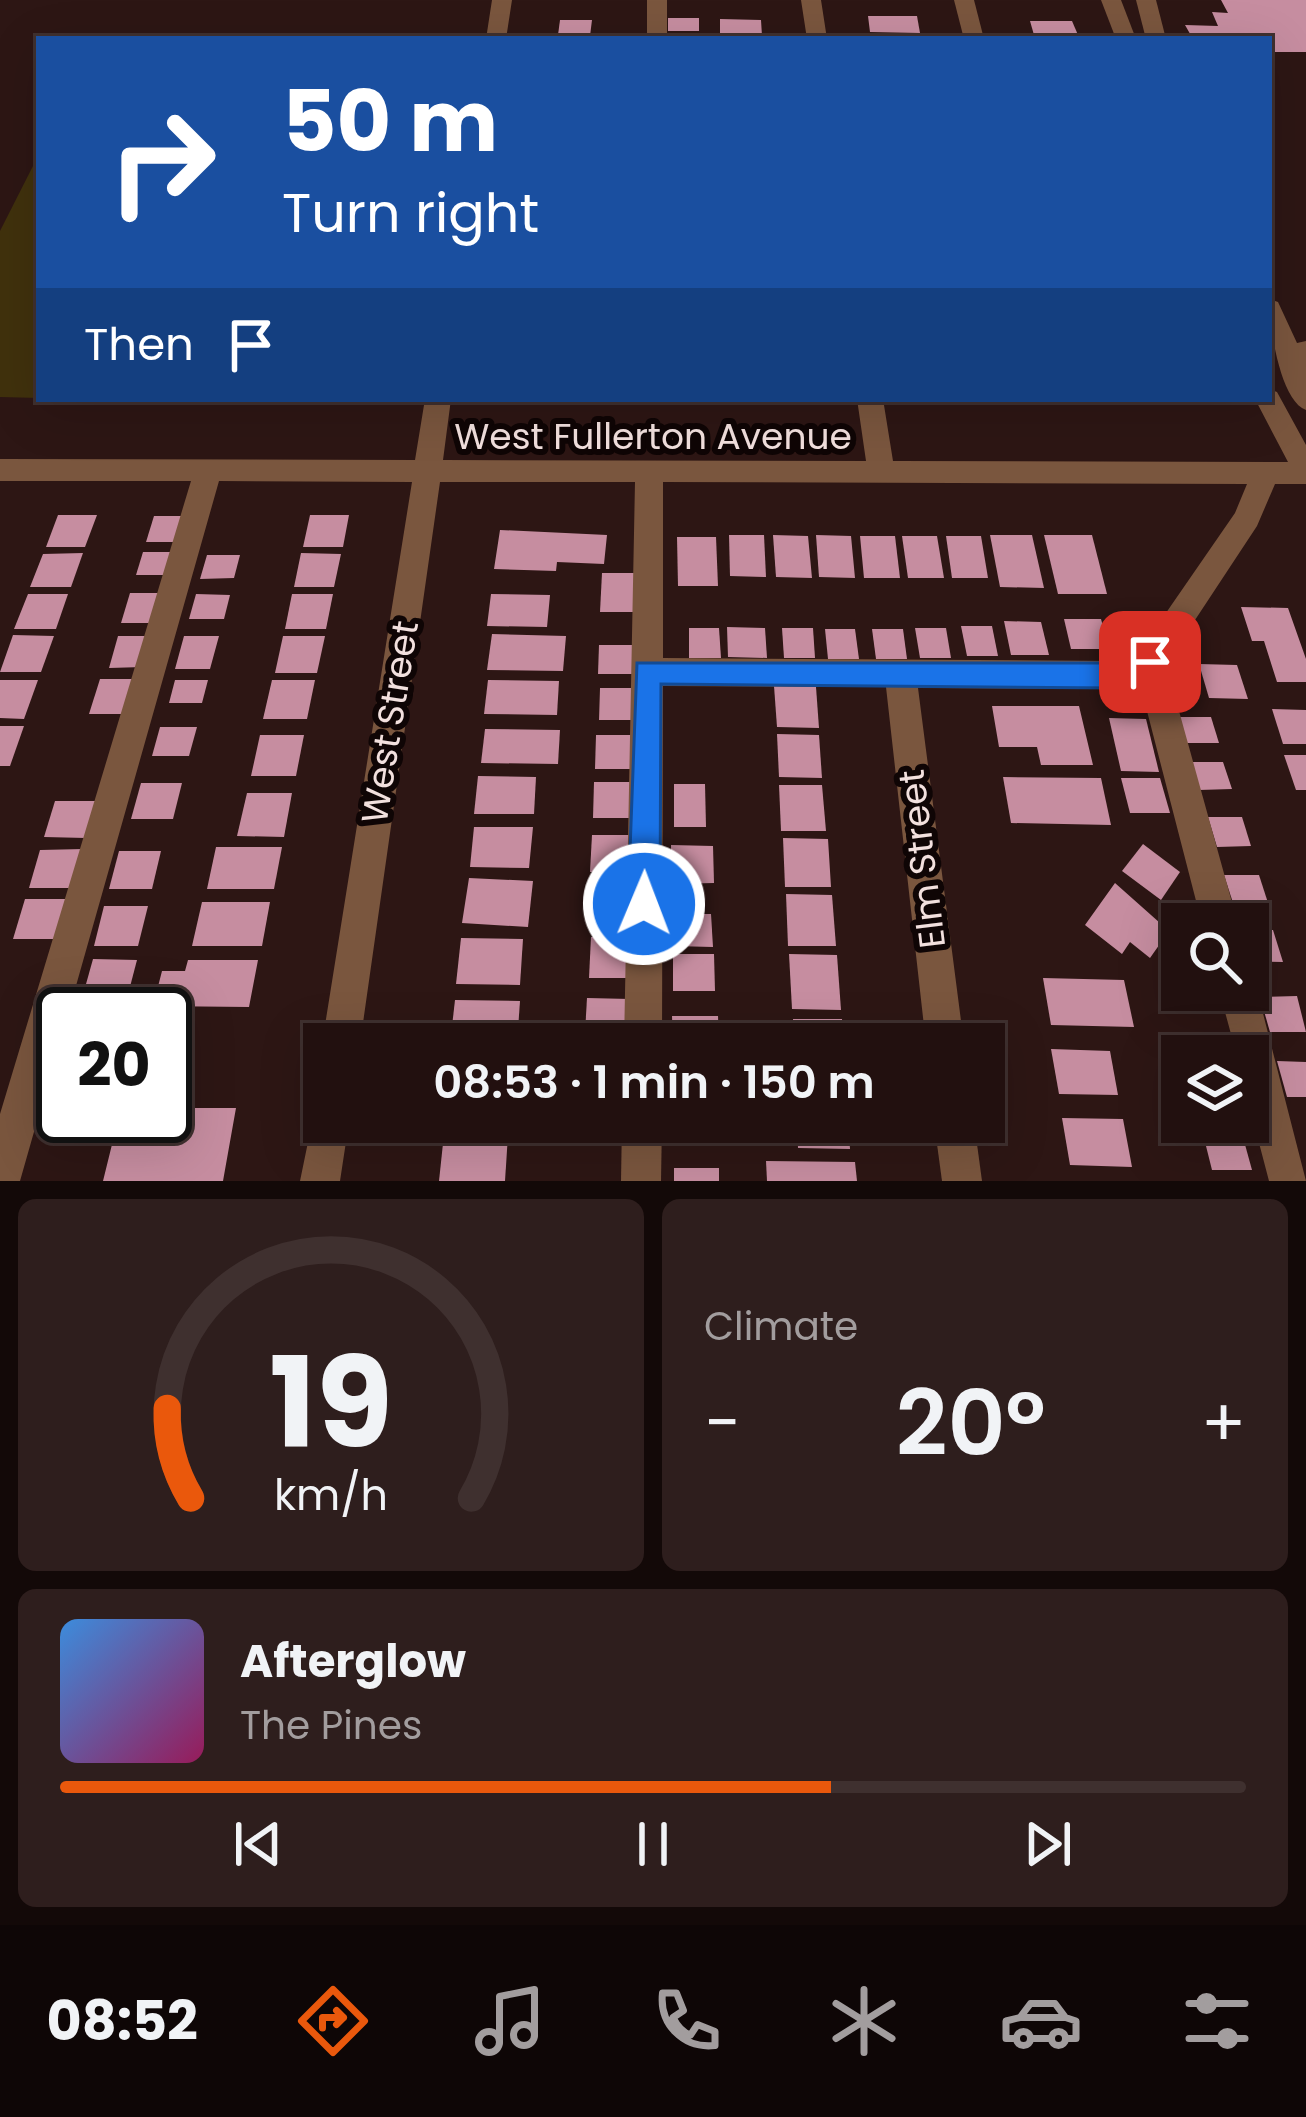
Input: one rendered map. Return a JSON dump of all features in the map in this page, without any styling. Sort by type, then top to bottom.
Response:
[{"type":"street","points":[[496,36],[502,0]]},
{"type":"street","points":[[657,0],[657,36]]},
{"type":"street","points":[[812,0],[817,36]]},
{"type":"street","points":[[964,0],[973,36]]},
{"type":"street","points":[[1111,0],[1125,36]]},
{"type":"street","points":[[1146,0],[1155,36]]},
{"type":"street","points":[[1272,313],[1299,355],[1306,400]]},
{"type":"street","name":"West Street","points":[[344,1023],[438,402]]},
{"type":"street","points":[[870,402],[881,472]]},
{"type":"street","points":[[1269,402],[1280,430],[1306,470]]},
{"type":"street","name":"West Fullerton Avenue","points":[[0,470],[1306,470]]},
{"type":"street","points":[[0,1181],[208,471]]},
{"type":"street","points":[[643,1023],[649,472]]},
{"type":"street","points":[[647,672],[1115,675],[1150,662],[1247,518],[1265,473]]},
{"type":"street","points":[[1150,662],[1214,903]]},
{"type":"street","name":"Elm Street","points":[[900,674],[942,1023]]},
{"type":"street","points":[[1244,1011],[1289,1181]]},
{"type":"street","points":[[320,1181],[326,1143]]},
{"type":"street","points":[[641,1181],[642,1143]]},
{"type":"street","points":[[957,1143],[962,1181]]},
{"type":"shaded area","points":[[36,164],[36,398],[0,397],[0,231]]},
{"type":"building","points":[[1221,0],[1306,0],[1306,52],[1272,52],[1272,36],[1191,36],[1185,25],[1218,26],[1212,12],[1228,13]]},
{"type":"building","points":[[868,16],[917,16],[920,33],[870,32]]},
{"type":"building","points":[[668,18],[699,18],[699,31],[668,31]]},
{"type":"building","points":[[720,19],[761,20],[762,36],[720,35]]},
{"type":"building","points":[[560,20],[592,20],[590,36],[558,35]]},
{"type":"building","points":[[1030,21],[1072,21],[1078,35],[1034,35]]},
{"type":"building","points":[[58,515],[97,515],[85,547],[46,547]]},
{"type":"building","points":[[310,515],[349,515],[343,547],[303,547]]},
{"type":"building","points":[[154,516],[186,516],[178,542],[146,542]]},
{"type":"building","points":[[500,530],[607,535],[604,564],[557,562],[556,571],[494,569]]},
{"type":"building","points":[[729,535],[764,535],[766,577],[730,576]]},
{"type":"building","points":[[773,535],[808,536],[812,578],[776,577]]},
{"type":"building","points":[[816,535],[851,536],[855,578],[819,577]]},
{"type":"building","points":[[990,535],[1032,535],[1044,588],[1000,587]]},
{"type":"building","points":[[1044,535],[1092,535],[1107,594],[1058,594]]},
{"type":"building","points":[[860,536],[895,536],[900,578],[864,578]]},
{"type":"building","points":[[902,536],[937,536],[944,578],[908,578]]},
{"type":"building","points":[[946,536],[981,536],[988,578],[952,578]]},
{"type":"building","points":[[677,537],[716,537],[718,586],[678,586]]},
{"type":"building","points":[[143,552],[175,552],[169,575],[136,575]]},
{"type":"building","points":[[83,553],[71,587],[30,587],[43,554]]},
{"type":"building","points":[[301,553],[341,554],[334,587],[294,587]]},
{"type":"building","points":[[207,555],[240,555],[234,578],[200,579]]},
{"type":"building","points":[[602,573],[639,573],[638,612],[600,612]]},
{"type":"building","points":[[130,593],[163,593],[154,623],[121,623]]},
{"type":"building","points":[[28,594],[68,594],[56,629],[14,629]]},
{"type":"building","points":[[196,594],[230,595],[224,619],[189,619]]},
{"type":"building","points":[[292,594],[333,594],[326,629],[285,629]]},
{"type":"building","points":[[491,594],[550,595],[547,627],[487,626]]},
{"type":"building","points":[[1241,607],[1288,608],[1306,659],[1306,682],[1277,682],[1264,641],[1252,641]]},
{"type":"building","points":[[1064,619],[1101,619],[1109,649],[1071,649]]},
{"type":"building","points":[[1004,621],[1041,622],[1049,655],[1011,655]]},
{"type":"building","points":[[961,626],[992,626],[998,656],[967,656]]},
{"type":"building","points":[[727,627],[765,628],[767,658],[728,657]]},
{"type":"building","points":[[689,628],[719,628],[721,658],[689,658]]},
{"type":"building","points":[[782,628],[813,628],[815,658],[784,658]]},
{"type":"building","points":[[915,628],[946,628],[951,658],[920,658]]},
{"type":"building","points":[[825,629],[855,629],[859,659],[828,659]]},
{"type":"building","points":[[872,629],[903,629],[907,659],[876,659]]},
{"type":"building","points":[[492,634],[566,636],[563,671],[487,670]]},
{"type":"building","points":[[13,635],[54,636],[41,672],[0,672]]},
{"type":"building","points":[[118,636],[151,636],[143,667],[109,668]]},
{"type":"building","points":[[184,636],[219,636],[210,669],[175,669]]},
{"type":"building","points":[[283,636],[325,636],[317,673],[275,673]]},
{"type":"building","points":[[599,645],[637,645],[637,674],[598,674]]},
{"type":"building","points":[[1199,664],[1237,665],[1248,699],[1209,698]]},
{"type":"building","points":[[100,679],[138,679],[128,714],[89,714]]},
{"type":"building","points":[[0,680],[38,680],[24,719],[0,718]]},
{"type":"building","points":[[175,680],[208,680],[202,703],[169,703]]},
{"type":"building","points":[[272,680],[315,680],[307,719],[263,719]]},
{"type":"building","points":[[488,680],[559,681],[557,715],[484,714]]},
{"type":"building","points":[[774,686],[816,687],[819,728],[777,727]]},
{"type":"building","points":[[600,688],[639,688],[638,720],[599,720]]},
{"type":"building","points":[[992,706],[1079,706],[1093,765],[1041,765],[1037,747],[999,747]]},
{"type":"building","points":[[1272,709],[1306,710],[1306,744],[1283,744]]},
{"type":"building","points":[[1178,717],[1211,717],[1219,743],[1186,743]]},
{"type":"building","points":[[1109,718],[1146,719],[1159,772],[1121,771]]},
{"type":"building","points":[[0,726],[24,726],[10,766],[0,766]]},
{"type":"building","points":[[160,727],[197,727],[189,756],[152,756]]},
{"type":"building","points":[[485,729],[560,730],[558,764],[481,763]]},
{"type":"building","points":[[777,734],[819,735],[822,778],[779,777]]},
{"type":"building","points":[[260,735],[304,735],[296,776],[251,776]]},
{"type":"building","points":[[596,735],[636,735],[635,769],[595,769]]},
{"type":"building","points":[[1284,755],[1306,755],[1306,790],[1296,790]]},
{"type":"building","points":[[1191,762],[1223,762],[1232,789],[1199,790]]},
{"type":"building","points":[[478,776],[536,777],[534,814],[474,814]]},
{"type":"building","points":[[1003,777],[1101,778],[1111,825],[1011,823]]},
{"type":"building","points":[[1121,778],[1160,778],[1170,813],[1130,813]]},
{"type":"building","points":[[594,782],[635,782],[634,818],[593,818]]},
{"type":"building","points":[[141,783],[182,783],[173,819],[131,819]]},
{"type":"building","points":[[674,784],[705,784],[706,827],[674,827]]},
{"type":"building","points":[[779,785],[822,785],[826,831],[781,831]]},
{"type":"building","points":[[247,793],[292,793],[284,837],[237,836]]},
{"type":"building","points":[[55,801],[96,801],[86,838],[44,837]]},
{"type":"building","points":[[1208,817],[1242,817],[1251,846],[1217,847]]},
{"type":"building","points":[[474,827],[533,827],[529,868],[470,867]]},
{"type":"building","points":[[592,835],[633,835],[633,872],[590,872]]},
{"type":"building","points":[[783,838],[828,839],[831,887],[785,887]]},
{"type":"building","points":[[1143,844],[1180,872],[1161,900],[1122,871]]},
{"type":"building","points":[[671,845],[713,846],[714,883],[671,884]]},
{"type":"building","points":[[216,847],[282,847],[274,889],[207,889]]},
{"type":"building","points":[[83,849],[72,888],[29,888],[40,850]]},
{"type":"building","points":[[119,851],[161,851],[152,889],[109,889]]},
{"type":"building","points":[[1224,875],[1259,875],[1268,903],[1233,903]]},
{"type":"building","points":[[469,878],[533,881],[528,927],[462,923]]},
{"type":"building","points":[[1115,883],[1161,924],[1161,942],[1150,958],[1130,942],[1122,954],[1085,925]]},
{"type":"building","points":[[786,894],[832,895],[836,946],[788,946]]},
{"type":"building","points":[[25,899],[68,899],[57,939],[13,939]]},
{"type":"building","points":[[590,901],[627,903],[625,930],[588,928]]},
{"type":"building","points":[[202,902],[270,902],[262,946],[192,946]]},
{"type":"building","points":[[104,906],[148,906],[138,946],[94,946]]},
{"type":"building","points":[[673,914],[711,914],[713,947],[673,946]]},
{"type":"building","points":[[1269,930],[1273,930],[1283,962],[1269,962]]},
{"type":"building","points":[[591,937],[631,937],[630,978],[589,978]]},
{"type":"building","points":[[461,938],[523,939],[520,985],[456,984]]},
{"type":"building","points":[[673,954],[714,954],[715,991],[673,991]]},
{"type":"building","points":[[789,954],[837,955],[841,1010],[792,1009]]},
{"type":"building","points":[[93,959],[137,960],[130,987],[85,987]]},
{"type":"building","points":[[188,960],[258,960],[249,1007],[192,1006],[192,987],[158,987],[162,971],[185,971]]},
{"type":"building","points":[[1043,978],[1124,980],[1134,1027],[1051,1025]]},
{"type":"building","points":[[1297,996],[1306,1032],[1270,1032],[1264,1011],[1269,1011],[1269,997]]},
{"type":"building","points":[[587,998],[630,999],[629,1023],[586,1023]]},
{"type":"building","points":[[455,1000],[520,1001],[518,1023],[452,1023]]},
{"type":"building","points":[[672,1016],[718,1016],[718,1023],[672,1023]]},
{"type":"building","points":[[793,1019],[842,1019],[842,1023],[793,1023]]},
{"type":"building","points":[[1051,1049],[1110,1051],[1118,1095],[1059,1094]]},
{"type":"building","points":[[1277,1061],[1306,1062],[1306,1097],[1287,1097]]},
{"type":"building","points":[[192,1108],[236,1108],[223,1181],[103,1181],[112,1143],[192,1143]]},
{"type":"building","points":[[1062,1118],[1123,1119],[1132,1167],[1070,1165]]},
{"type":"building","points":[[443,1143],[507,1143],[505,1181],[439,1181]]},
{"type":"building","points":[[798,1143],[850,1143],[850,1149],[798,1148]]},
{"type":"building","points":[[1205,1143],[1245,1143],[1252,1170],[1212,1170]]},
{"type":"building","points":[[766,1161],[855,1162],[857,1181],[767,1181]]},
{"type":"building","points":[[674,1168],[719,1168],[719,1181],[674,1181]]},
{"type":"route","points":[[644,904],[647,672],[1115,675],[1150,662]]}]
